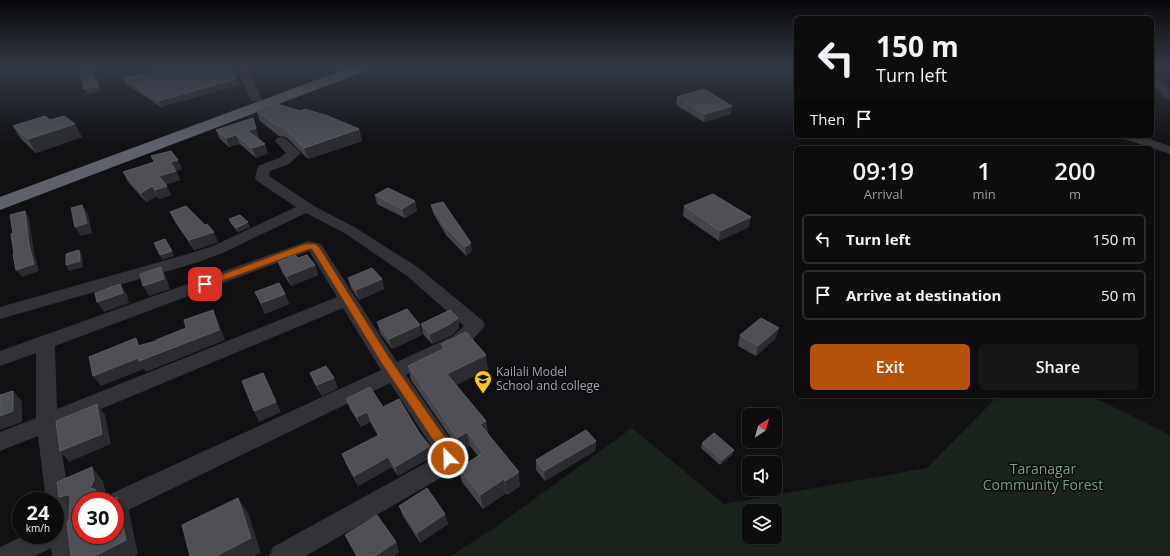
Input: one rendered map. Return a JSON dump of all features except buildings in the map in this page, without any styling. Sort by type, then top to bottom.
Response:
[{"type":"highway","points":[[0,194],[273,93]]},
{"type":"highway","points":[[0,204],[294,93]]},
{"type":"street","points":[[253,93],[256,99]]},
{"type":"street","points":[[1134,138],[1170,150]]},
{"type":"street","points":[[124,500],[460,341],[476,326],[413,272],[351,230],[306,207],[262,178],[263,169],[284,161],[294,153],[281,141]]},
{"type":"street","points":[[0,312],[190,259],[219,249],[306,207]]},
{"type":"street","points":[[0,359],[308,246],[315,247],[368,334],[448,452],[448,458],[441,466],[282,556]]},
{"type":"street","points":[[0,442],[348,299]]},
{"type":"street","points":[[45,343],[47,423],[57,492]]},
{"type":"street","points":[[8,556],[33,544]]},
{"type":"street","points":[[64,544],[65,556]]},
{"type":"green space","name":"Taranagar Community Forest","points":[[996,398],[1095,398],[1170,435],[1170,556],[451,556],[500,524],[632,428],[724,504],[769,496],[782,496],[782,494],[927,468]]},
{"type":"place","name":"Kailali Model School and college","points":[[483,394]]},
{"type":"route","points":[[205,284],[308,246],[315,247],[384,359],[448,452],[448,458]]}]
